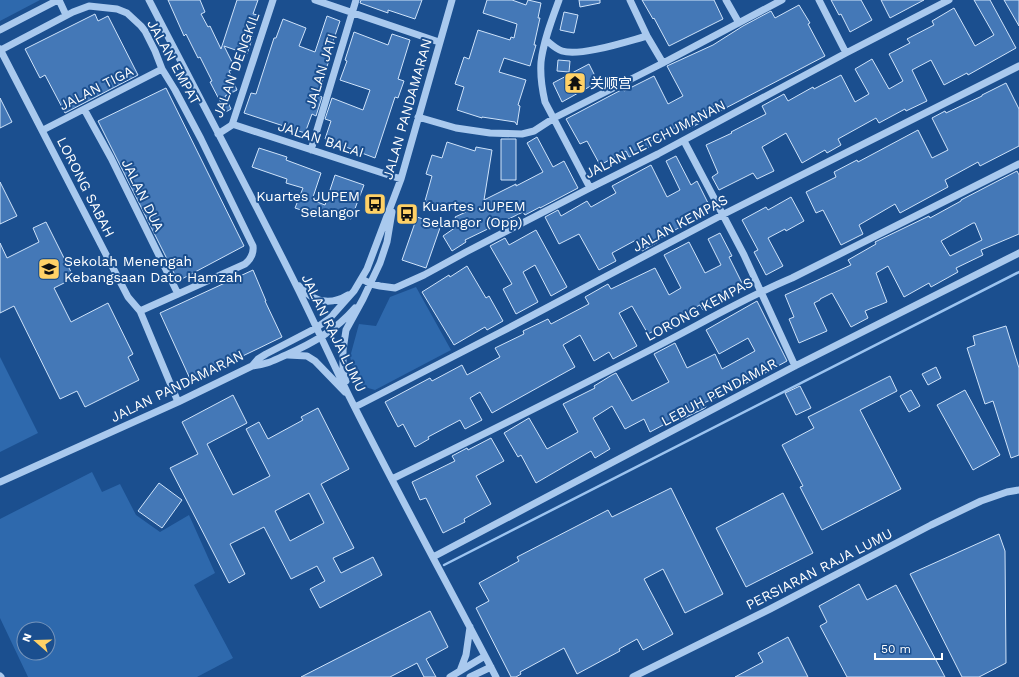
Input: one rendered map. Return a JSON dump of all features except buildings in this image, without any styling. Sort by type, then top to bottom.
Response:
[{"type":"street","points":[[0,30],[58,0],[66,15]]},
{"type":"street","name":"JALAN RAJA LUMU","points":[[149,0],[293,280],[316,328],[322,337],[349,396],[496,677]]},
{"type":"street","name":"JALAN DENGKIL","points":[[218,134],[232,124],[273,0]]},
{"type":"street","points":[[315,0],[439,42]]},
{"type":"street","name":"JALAN JATI","points":[[311,150],[356,0]]},
{"type":"street","name":"JALAN PANDAMARAN","points":[[0,482],[178,402],[252,366],[258,359],[266,354],[316,328],[330,318],[354,292],[362,279],[394,202],[452,0]]},
{"type":"street","points":[[559,0],[546,40],[541,62],[542,88],[546,102],[590,188]]},
{"type":"street","points":[[630,0],[647,36],[663,63]]},
{"type":"street","points":[[726,0],[739,23]]},
{"type":"street","points":[[418,117],[456,128],[490,133],[522,134],[534,131],[554,118],[663,63],[782,0]]},
{"type":"street","points":[[819,0],[846,53]]},
{"type":"street","name":"JALAN LETCHUMANAN","points":[[362,279],[371,284],[395,288],[412,281],[590,188],[684,141],[846,53],[949,0]]},
{"type":"street","name":"JALAN EMPAT","points":[[0,49],[66,15],[89,6],[116,9],[127,13],[145,31],[162,69],[201,139],[253,246],[254,251],[250,259],[245,264],[178,294]]},
{"type":"street","points":[[546,40],[562,51],[572,52],[597,50],[647,36]]},
{"type":"street","name":"LORONG SABAH","points":[[0,49],[128,297],[140,311],[178,402]]},
{"type":"street","name":"JALAN KEMPAS","points":[[355,407],[722,215],[1019,66]]},
{"type":"street","name":"JALAN TIGA","points":[[43,130],[162,69]]},
{"type":"street","name":"JALAN DUA","points":[[84,109],[111,158],[178,294]]},
{"type":"street","name":"JALAN BALAI","points":[[232,124],[401,179]]},
{"type":"street","points":[[684,141],[744,255],[795,366]]},
{"type":"street","name":"LORONG KEMPAS","points":[[392,479],[466,444],[760,292],[792,278],[1019,164]]},
{"type":"street","points":[[349,396],[343,370],[346,330],[371,284],[380,263],[387,242],[394,202]]},
{"type":"street","name":"LEBUH PENDAMAR","points":[[433,557],[795,366],[1019,253]]},
{"type":"street","points":[[293,280],[310,297],[326,301],[340,299],[354,292]]},
{"type":"street","points":[[140,311],[178,294]]},
{"type":"street","points":[[252,366],[268,364],[322,337],[345,320],[363,299]]},
{"type":"street","points":[[285,355],[308,356],[315,361],[349,396]]},
{"type":"street","name":"PERSIARAN RAJA LUMU","points":[[633,677],[770,609],[931,525],[981,502],[1007,492],[1019,490]]},
{"type":"street","points":[[460,671],[466,655],[470,627]]},
{"type":"street","points":[[450,677],[485,656]]},
{"type":"street","points":[[470,677],[491,667]]},
{"type":"shaded area","points":[[0,0],[40,0],[0,21]]},
{"type":"shaded area","points":[[416,287],[451,350],[375,390],[358,385],[350,357],[359,324],[376,326],[390,297]]},
{"type":"shaded area","points":[[0,357],[38,433],[0,452]]},
{"type":"shaded area","points":[[92,472],[102,492],[120,484],[136,515],[160,532],[189,515],[215,573],[194,585],[233,658],[197,677],[28,677],[20,661],[56,661],[56,621],[16,621],[16,652],[0,618],[0,519]]},
{"type":"waterway","points":[[444,565],[1019,272]]},
{"type":"place","name":"关顺宫","points":[[575,83]]},
{"type":"place","name":"Kuartes JUPEM Selangor","points":[[375,204]]},
{"type":"place","name":"Kuartes JUPEM Selangor (Opp)","points":[[407,214]]},
{"type":"place","name":"Sekolah Menengah Kebangsaan Dato Hamzah","points":[[49,269]]}]
